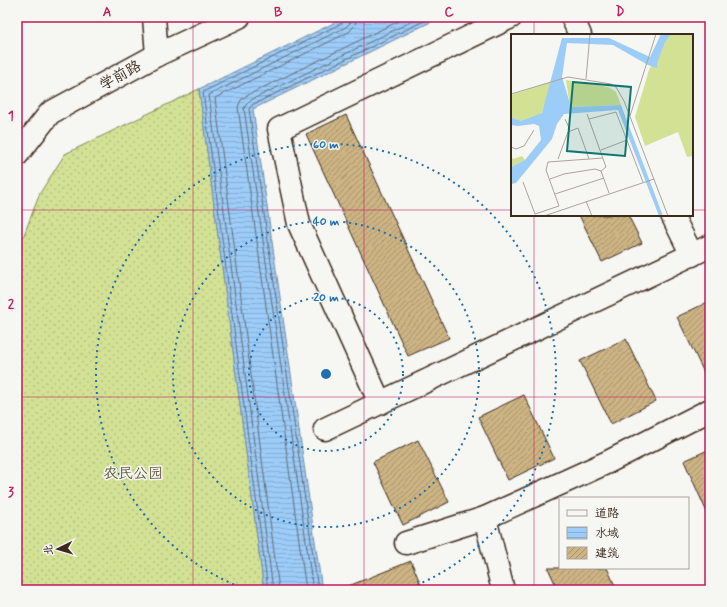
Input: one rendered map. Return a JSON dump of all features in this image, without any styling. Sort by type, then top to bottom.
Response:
[{"type":"street","points":[[154,17],[157,54]]},
{"type":"street","name":"学前路","points":[[17,155],[50,113],[157,54],[239,17]]},
{"type":"street","points":[[380,403],[299,224],[279,129],[511,17]]},
{"type":"street","points":[[572,17],[580,34]]},
{"type":"street","points":[[325,429],[701,250],[673,216]]},
{"type":"street","points":[[406,543],[485,518],[608,462],[710,410]]},
{"type":"street","points":[[485,518],[503,590]]},
{"type":"green space","name":"农民公园","points":[[199,89],[264,590],[17,590],[17,283],[22,240],[40,193],[65,154]]},
{"type":"water","points":[[346,17],[441,17],[253,109],[322,590],[264,590],[199,89]]},
{"type":"building","points":[[346,115],[449,338],[408,356],[306,134]]},
{"type":"building","points":[[579,216],[628,216],[642,243],[602,262]]},
{"type":"building","points":[[710,301],[710,385],[677,317]]},
{"type":"building","points":[[626,339],[656,401],[611,424],[580,361]]},
{"type":"building","points":[[524,395],[554,458],[508,480],[478,417]]},
{"type":"building","points":[[418,440],[449,502],[403,525],[373,462]]},
{"type":"building","points":[[710,449],[710,519],[684,461]]},
{"type":"building","points":[[411,561],[423,590],[341,590],[341,589]]},
{"type":"building","points":[[548,568],[607,569],[617,590],[558,590]]}]
